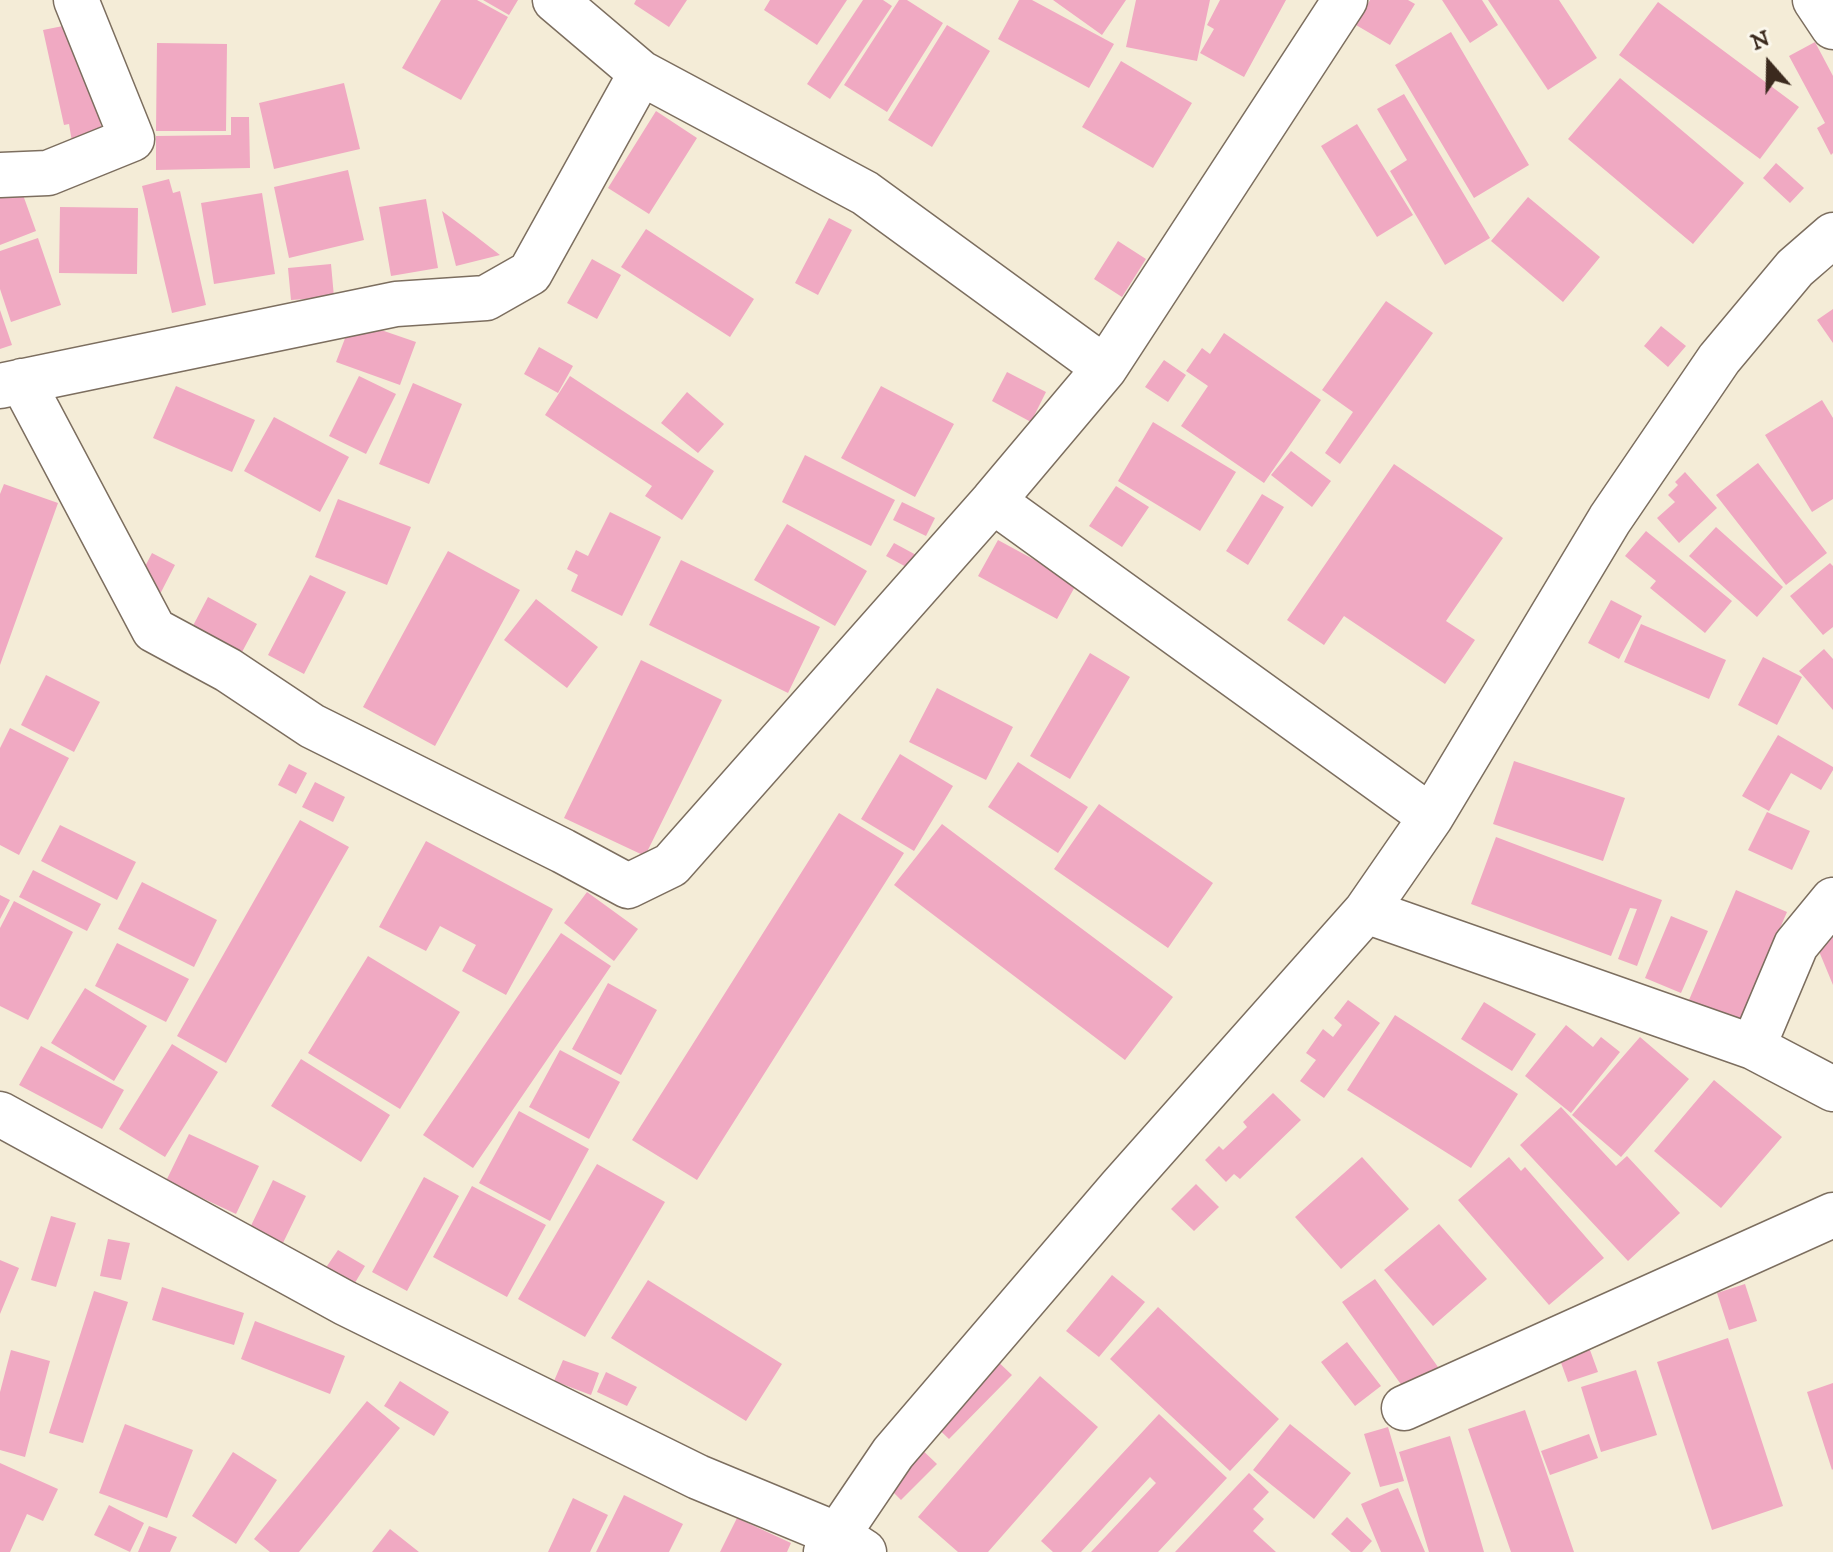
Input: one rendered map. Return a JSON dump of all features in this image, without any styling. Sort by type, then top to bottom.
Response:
[{"type":"street","points":[[0,175],[48,173],[132,139],[76,0]]},
{"type":"street","points":[[555,0],[641,73],[865,193],[1105,368]]},
{"type":"street","points":[[641,73],[530,273],[486,298],[396,304],[11,383],[154,630],[228,670],[312,726],[628,886],[671,865],[993,501],[1105,368],[1345,0]]},
{"type":"street","points":[[1815,0],[1833,27]]},
{"type":"street","points":[[0,1114],[345,1303],[843,1546],[893,1453],[1120,1188],[1366,911],[1431,817],[1610,519],[1719,359],[1795,268],[1833,235]]},
{"type":"street","points":[[993,501],[1431,817]]},
{"type":"street","points":[[1753,1047],[1796,945],[1833,900]]},
{"type":"street","points":[[1366,911],[1753,1047],[1833,1089]]},
{"type":"street","points":[[1404,1408],[1833,1215]]},
{"type":"building","points":[[441,0],[477,0],[508,17],[461,100],[402,68]]},
{"type":"building","points":[[483,0],[518,0],[509,15]]},
{"type":"building","points":[[636,0],[687,0],[669,27],[634,4]]},
{"type":"building","points":[[770,0],[847,0],[817,45],[764,10]]},
{"type":"building","points":[[863,0],[883,0],[892,6],[830,99],[807,84]]},
{"type":"building","points":[[899,0],[907,0],[943,23],[887,112],[844,85]]},
{"type":"building","points":[[1019,0],[1032,0],[1114,44],[1089,88],[998,39]]},
{"type":"building","points":[[1053,0],[1126,0],[1102,35]]},
{"type":"building","points":[[1136,0],[1210,0],[1197,61],[1126,47]]},
{"type":"building","points":[[1220,0],[1286,0],[1244,77],[1200,53],[1214,29],[1207,25]]},
{"type":"building","points":[[1370,0],[1408,0],[1415,4],[1390,45],[1356,25]]},
{"type":"building","points":[[1442,0],[1482,0],[1498,25],[1470,43]]},
{"type":"building","points":[[1488,0],[1559,0],[1597,58],[1548,90]]},
{"type":"building","points":[[1658,2],[1799,107],[1760,159],[1619,55]]},
{"type":"building","points":[[78,23],[103,135],[72,142],[69,124],[64,125],[43,30]]},
{"type":"building","points":[[947,25],[990,51],[932,147],[888,120]]},
{"type":"building","points":[[1451,32],[1529,165],[1474,198],[1395,65]]},
{"type":"building","points":[[1815,42],[1833,76],[1831,155],[1817,128],[1825,123],[1789,56]]},
{"type":"building","points":[[157,43],[227,44],[226,131],[156,131]]},
{"type":"building","points":[[1121,61],[1192,103],[1153,168],[1082,127]]},
{"type":"building","points":[[1620,78],[1744,183],[1693,244],[1568,139]]},
{"type":"building","points":[[344,83],[360,149],[274,169],[259,103]]},
{"type":"building","points":[[1404,94],[1490,238],[1445,265],[1390,171],[1407,160],[1377,109]]},
{"type":"building","points":[[656,111],[697,138],[649,214],[608,188]]},
{"type":"building","points":[[231,117],[249,117],[250,168],[156,170],[156,136],[231,135]]},
{"type":"building","points":[[1357,124],[1413,215],[1377,237],[1321,146]]},
{"type":"building","points":[[1776,163],[1804,188],[1790,203],[1763,178]]},
{"type":"building","points":[[348,170],[364,240],[289,258],[274,187]]},
{"type":"building","points":[[169,179],[173,193],[180,191],[206,305],[172,313],[142,186]]},
{"type":"building","points":[[18,181],[36,231],[0,245],[0,187]]},
{"type":"building","points":[[262,193],[275,274],[214,284],[201,203]]},
{"type":"building","points":[[1528,197],[1600,257],[1563,302],[1491,241]]},
{"type":"building","points":[[426,199],[438,268],[391,276],[379,207]]},
{"type":"building","points":[[60,207],[138,208],[137,274],[59,273]]},
{"type":"building","points":[[442,211],[473,234],[500,255],[456,266]]},
{"type":"building","points":[[829,218],[852,230],[818,295],[795,283]]},
{"type":"building","points":[[646,229],[754,299],[730,337],[621,267]]},
{"type":"building","points":[[38,238],[61,305],[11,322],[0,289],[0,251]]},
{"type":"building","points":[[1118,241],[1146,259],[1122,297],[1094,279]]},
{"type":"building","points":[[592,259],[621,275],[597,319],[567,303]]},
{"type":"building","points":[[331,264],[334,297],[291,300],[288,268]]},
{"type":"building","points":[[1386,301],[1433,333],[1340,464],[1325,453],[1353,412],[1322,390]]},
{"type":"building","points":[[1833,309],[1833,343],[1817,320]]},
{"type":"building","points":[[0,310],[12,345],[0,349]]},
{"type":"building","points":[[352,320],[416,342],[400,385],[336,362]]},
{"type":"building","points":[[1661,326],[1686,346],[1668,367],[1644,346]]},
{"type":"building","points":[[1224,333],[1321,400],[1264,483],[1181,426],[1208,386],[1186,371],[1202,348],[1210,354]]},
{"type":"building","points":[[539,347],[573,366],[558,393],[524,374]]},
{"type":"building","points":[[1164,360],[1186,375],[1168,402],[1145,387]]},
{"type":"building","points":[[1007,372],[1046,392],[1031,422],[992,401]]},
{"type":"building","points":[[359,376],[396,394],[366,454],[329,436]]},
{"type":"building","points":[[570,376],[714,471],[682,520],[645,496],[652,486],[545,415]]},
{"type":"building","points":[[413,383],[462,404],[429,484],[379,464]]},
{"type":"building","points":[[176,386],[255,420],[232,472],[153,438]]},
{"type":"building","points":[[881,386],[954,424],[915,497],[841,458]]},
{"type":"building","points":[[687,392],[724,424],[698,453],[661,423]]},
{"type":"building","points":[[1822,400],[1833,418],[1833,499],[1812,512],[1765,435]]},
{"type":"building","points":[[274,417],[349,457],[320,512],[244,471]]},
{"type":"building","points":[[1153,422],[1236,472],[1200,531],[1118,481]]},
{"type":"building","points":[[1291,451],[1331,481],[1312,507],[1271,475]]},
{"type":"building","points":[[805,455],[895,500],[871,546],[782,502]]},
{"type":"building","points":[[1758,463],[1827,553],[1786,585],[1716,495]]},
{"type":"building","points":[[1394,464],[1503,538],[1446,621],[1475,640],[1445,684],[1344,616],[1324,645],[1287,620]]},
{"type":"building","points":[[1685,472],[1717,508],[1679,543],[1657,518],[1675,502],[1668,495]]},
{"type":"building","points":[[4,484],[58,503],[0,665],[0,494]]},
{"type":"building","points":[[1116,486],[1149,507],[1122,547],[1089,526]]},
{"type":"building","points":[[1262,494],[1284,507],[1248,565],[1226,551]]},
{"type":"building","points":[[338,499],[411,527],[387,585],[315,557]]},
{"type":"building","points":[[902,502],[935,518],[926,536],[893,520]]},
{"type":"building","points":[[610,512],[661,537],[622,616],[571,591],[578,575],[567,569],[576,550],[588,556]]},
{"type":"building","points":[[787,524],[867,571],[835,626],[754,580]]},
{"type":"building","points":[[1716,527],[1783,587],[1757,617],[1689,556]]},
{"type":"building","points":[[1646,531],[1732,601],[1705,633],[1650,588],[1656,581],[1625,556]]},
{"type":"building","points":[[998,540],[1077,583],[1057,619],[978,576]]},
{"type":"building","points":[[894,543],[918,556],[910,569],[886,556]]},
{"type":"building","points":[[448,551],[520,590],[435,746],[363,707]]},
{"type":"building","points":[[152,553],[175,565],[157,600],[134,588]]},
{"type":"building","points":[[681,560],[820,627],[788,693],[649,625]]},
{"type":"building","points":[[1830,563],[1833,566],[1833,627],[1823,635],[1790,596]]},
{"type":"building","points":[[310,575],[346,592],[304,674],[268,655]]},
{"type":"building","points":[[208,597],[257,624],[234,667],[185,641]]},
{"type":"building","points":[[536,599],[598,647],[567,688],[504,640]]},
{"type":"building","points":[[1611,600],[1642,616],[1619,659],[1588,643]]},
{"type":"building","points":[[1641,624],[1726,660],[1709,699],[1624,662]]},
{"type":"building","points":[[1824,649],[1833,659],[1833,710],[1799,671]]},
{"type":"building","points":[[1090,653],[1130,677],[1070,779],[1030,756]]},
{"type":"building","points":[[1763,657],[1802,677],[1777,725],[1738,705]]},
{"type":"building","points":[[641,660],[722,700],[645,856],[564,818]]},
{"type":"building","points":[[46,675],[100,702],[74,752],[21,725]]},
{"type":"building","points":[[937,688],[1013,727],[986,780],[909,742]]},
{"type":"building","points":[[10,728],[69,758],[19,855],[0,845],[0,748]]},
{"type":"building","points":[[1778,735],[1833,767],[1833,770],[1821,790],[1791,773],[1769,811],[1742,796]]},
{"type":"building","points":[[900,754],[953,786],[914,851],[861,819]]},
{"type":"building","points":[[1514,761],[1625,798],[1603,861],[1493,824]]},
{"type":"building","points":[[1018,762],[1088,807],[1058,853],[988,807]]},
{"type":"building","points":[[289,764],[307,773],[296,794],[278,785]]},
{"type":"building","points":[[315,782],[345,797],[333,822],[302,807]]},
{"type":"building","points":[[1099,804],[1213,883],[1168,948],[1054,869]]},
{"type":"building","points":[[1767,812],[1810,831],[1792,870],[1748,850]]},
{"type":"building","points":[[839,813],[904,853],[697,1180],[632,1140]]},
{"type":"building","points":[[300,820],[349,847],[226,1063],[177,1036]]},
{"type":"building","points":[[942,824],[1173,997],[1125,1060],[894,885]]},
{"type":"building","points":[[60,825],[136,862],[117,900],[41,861]]},
{"type":"building","points":[[1496,837],[1662,900],[1637,966],[1618,959],[1637,909],[1630,908],[1611,956],[1471,904]]},
{"type":"building","points":[[426,841],[553,909],[506,995],[462,971],[476,945],[440,926],[426,951],[379,927]]},
{"type":"building","points":[[33,870],[101,904],[87,931],[19,897]]},
{"type":"building","points":[[142,882],[217,920],[194,967],[118,929]]},
{"type":"building","points":[[1736,890],[1787,912],[1739,1023],[1686,1007]]},
{"type":"building","points":[[587,892],[638,929],[614,961],[564,923]]},
{"type":"building","points":[[0,895],[10,900],[0,919]]},
{"type":"building","points":[[14,901],[73,932],[28,1020],[0,1006],[0,928]]},
{"type":"building","points":[[1671,916],[1708,931],[1681,993],[1645,978]]},
{"type":"building","points":[[561,933],[611,966],[473,1168],[423,1135]]},
{"type":"building","points":[[1833,936],[1833,985],[1816,944]]},
{"type":"building","points":[[117,943],[189,979],[166,1022],[95,986]]},
{"type":"building","points":[[368,956],[460,1012],[400,1109],[308,1053]]},
{"type":"building","points":[[608,983],[657,1010],[621,1075],[572,1049]]},
{"type":"building","points":[[85,988],[147,1026],[114,1081],[51,1043]]},
{"type":"building","points":[[1348,1000],[1380,1023],[1324,1098],[1300,1081],[1316,1060],[1306,1053],[1323,1029],[1333,1037],[1342,1025],[1334,1018]]},
{"type":"building","points":[[1484,1002],[1536,1034],[1512,1071],[1461,1039]]},
{"type":"building","points":[[1395,1015],[1518,1094],[1471,1168],[1347,1090]]},
{"type":"building","points":[[1566,1025],[1593,1047],[1601,1037],[1620,1052],[1571,1113],[1525,1076]]},
{"type":"building","points":[[1640,1037],[1689,1079],[1621,1157],[1572,1115]]},
{"type":"building","points":[[172,1044],[218,1072],[165,1157],[119,1129]]},
{"type":"building","points":[[41,1046],[124,1090],[102,1129],[19,1085]]},
{"type":"building","points":[[560,1050],[620,1082],[589,1139],[529,1107]]},
{"type":"building","points":[[301,1059],[390,1115],[361,1162],[271,1106]]},
{"type":"building","points":[[1714,1080],[1782,1137],[1721,1208],[1654,1151]]},
{"type":"building","points":[[1273,1093],[1301,1120],[1240,1179],[1234,1174],[1226,1182],[1205,1160],[1219,1146],[1223,1150],[1247,1127],[1243,1122]]},
{"type":"building","points":[[1561,1107],[1616,1166],[1627,1156],[1680,1213],[1628,1261],[1520,1145]]},
{"type":"building","points":[[519,1111],[589,1149],[550,1221],[479,1183]]},
{"type":"building","points":[[189,1134],[259,1166],[236,1214],[166,1181]]},
{"type":"building","points":[[1362,1157],[1409,1209],[1341,1269],[1295,1217]]},
{"type":"building","points":[[1509,1157],[1521,1171],[1525,1167],[1604,1258],[1549,1305],[1458,1200]]},
{"type":"building","points":[[597,1164],[665,1202],[585,1337],[518,1299]]},
{"type":"building","points":[[424,1177],[459,1196],[407,1291],[372,1272]]},
{"type":"building","points":[[273,1180],[306,1196],[280,1249],[247,1234]]},
{"type":"building","points":[[1196,1184],[1219,1207],[1194,1231],[1171,1209]]},
{"type":"building","points":[[472,1186],[546,1225],[507,1297],[433,1257]]},
{"type":"building","points":[[51,1216],[76,1223],[56,1287],[31,1280]]},
{"type":"building","points":[[1439,1224],[1487,1279],[1433,1326],[1384,1270]]},
{"type":"building","points":[[108,1239],[130,1243],[121,1280],[100,1276]]},
{"type":"building","points":[[338,1250],[365,1266],[353,1286],[325,1269]]},
{"type":"building","points":[[0,1260],[19,1268],[0,1314]]},
{"type":"building","points":[[1112,1275],[1145,1302],[1099,1357],[1066,1331]]},
{"type":"building","points":[[1375,1279],[1438,1367],[1405,1390],[1342,1302]]},
{"type":"building","points":[[648,1280],[782,1364],[746,1421],[611,1338]]},
{"type":"building","points":[[1745,1284],[1757,1321],[1729,1330],[1717,1293]]},
{"type":"building","points":[[162,1287],[244,1313],[234,1345],[152,1320]]},
{"type":"building","points":[[94,1291],[128,1302],[83,1443],[49,1433]]},
{"type":"building","points":[[1158,1307],[1279,1419],[1230,1471],[1110,1359]]},
{"type":"building","points":[[255,1321],[345,1356],[330,1394],[241,1359]]},
{"type":"building","points":[[1728,1338],[1783,1506],[1712,1530],[1657,1362]]},
{"type":"building","points":[[1586,1339],[1598,1372],[1568,1382],[1556,1349]]},
{"type":"building","points":[[1347,1342],[1381,1386],[1355,1406],[1321,1362]]},
{"type":"building","points":[[11,1350],[50,1361],[25,1457],[0,1450],[0,1392]]},
{"type":"building","points":[[992,1356],[1012,1375],[949,1439],[929,1420]]},
{"type":"building","points":[[563,1360],[599,1373],[591,1395],[554,1381]]},
{"type":"building","points":[[1636,1370],[1657,1435],[1601,1452],[1581,1387]]},
{"type":"building","points":[[606,1372],[637,1387],[627,1406],[597,1392]]},
{"type":"building","points":[[1040,1376],[1098,1427],[988,1552],[958,1552],[918,1517]]},
{"type":"building","points":[[400,1381],[449,1412],[434,1436],[384,1406]]},
{"type":"building","points":[[1833,1383],[1833,1469],[1832,1470],[1807,1392]]},
{"type":"building","points":[[367,1401],[400,1428],[299,1552],[270,1552],[254,1539]]},
{"type":"building","points":[[1525,1410],[1574,1552],[1511,1552],[1468,1429]]},
{"type":"building","points":[[1159,1414],[1227,1478],[1158,1552],[1091,1552],[1156,1483],[1150,1477],[1081,1552],[1053,1552],[1041,1541]]},
{"type":"building","points":[[125,1424],[193,1450],[167,1518],[99,1493]]},
{"type":"building","points":[[1290,1424],[1351,1473],[1314,1519],[1253,1470]]},
{"type":"building","points":[[1388,1427],[1404,1481],[1380,1487],[1364,1434]]},
{"type":"building","points":[[1589,1434],[1598,1458],[1550,1475],[1541,1451]]},
{"type":"building","points":[[1450,1436],[1484,1552],[1429,1552],[1399,1452]]},
{"type":"building","points":[[917,1445],[937,1464],[901,1500],[882,1481]]},
{"type":"building","points":[[233,1452],[277,1480],[236,1544],[192,1516]]},
{"type":"building","points":[[0,1463],[58,1489],[43,1521],[27,1514],[10,1552],[0,1552]]},
{"type":"building","points":[[1249,1473],[1269,1492],[1253,1509],[1264,1519],[1253,1531],[1276,1552],[1175,1552]]},
{"type":"building","points":[[1398,1488],[1425,1552],[1381,1552],[1361,1504]]},
{"type":"building","points":[[624,1495],[683,1524],[669,1552],[596,1552]]},
{"type":"building","points":[[573,1498],[608,1515],[590,1552],[548,1552]]},
{"type":"building","points":[[109,1505],[144,1523],[130,1552],[94,1535]]},
{"type":"building","points":[[1347,1517],[1372,1541],[1362,1552],[1351,1552],[1331,1534]]},
{"type":"building","points":[[737,1518],[791,1543],[787,1552],[720,1552]]},
{"type":"building","points":[[149,1526],[177,1537],[170,1552],[138,1552]]},
{"type":"building","points":[[390,1529],[419,1552],[372,1552]]}]
